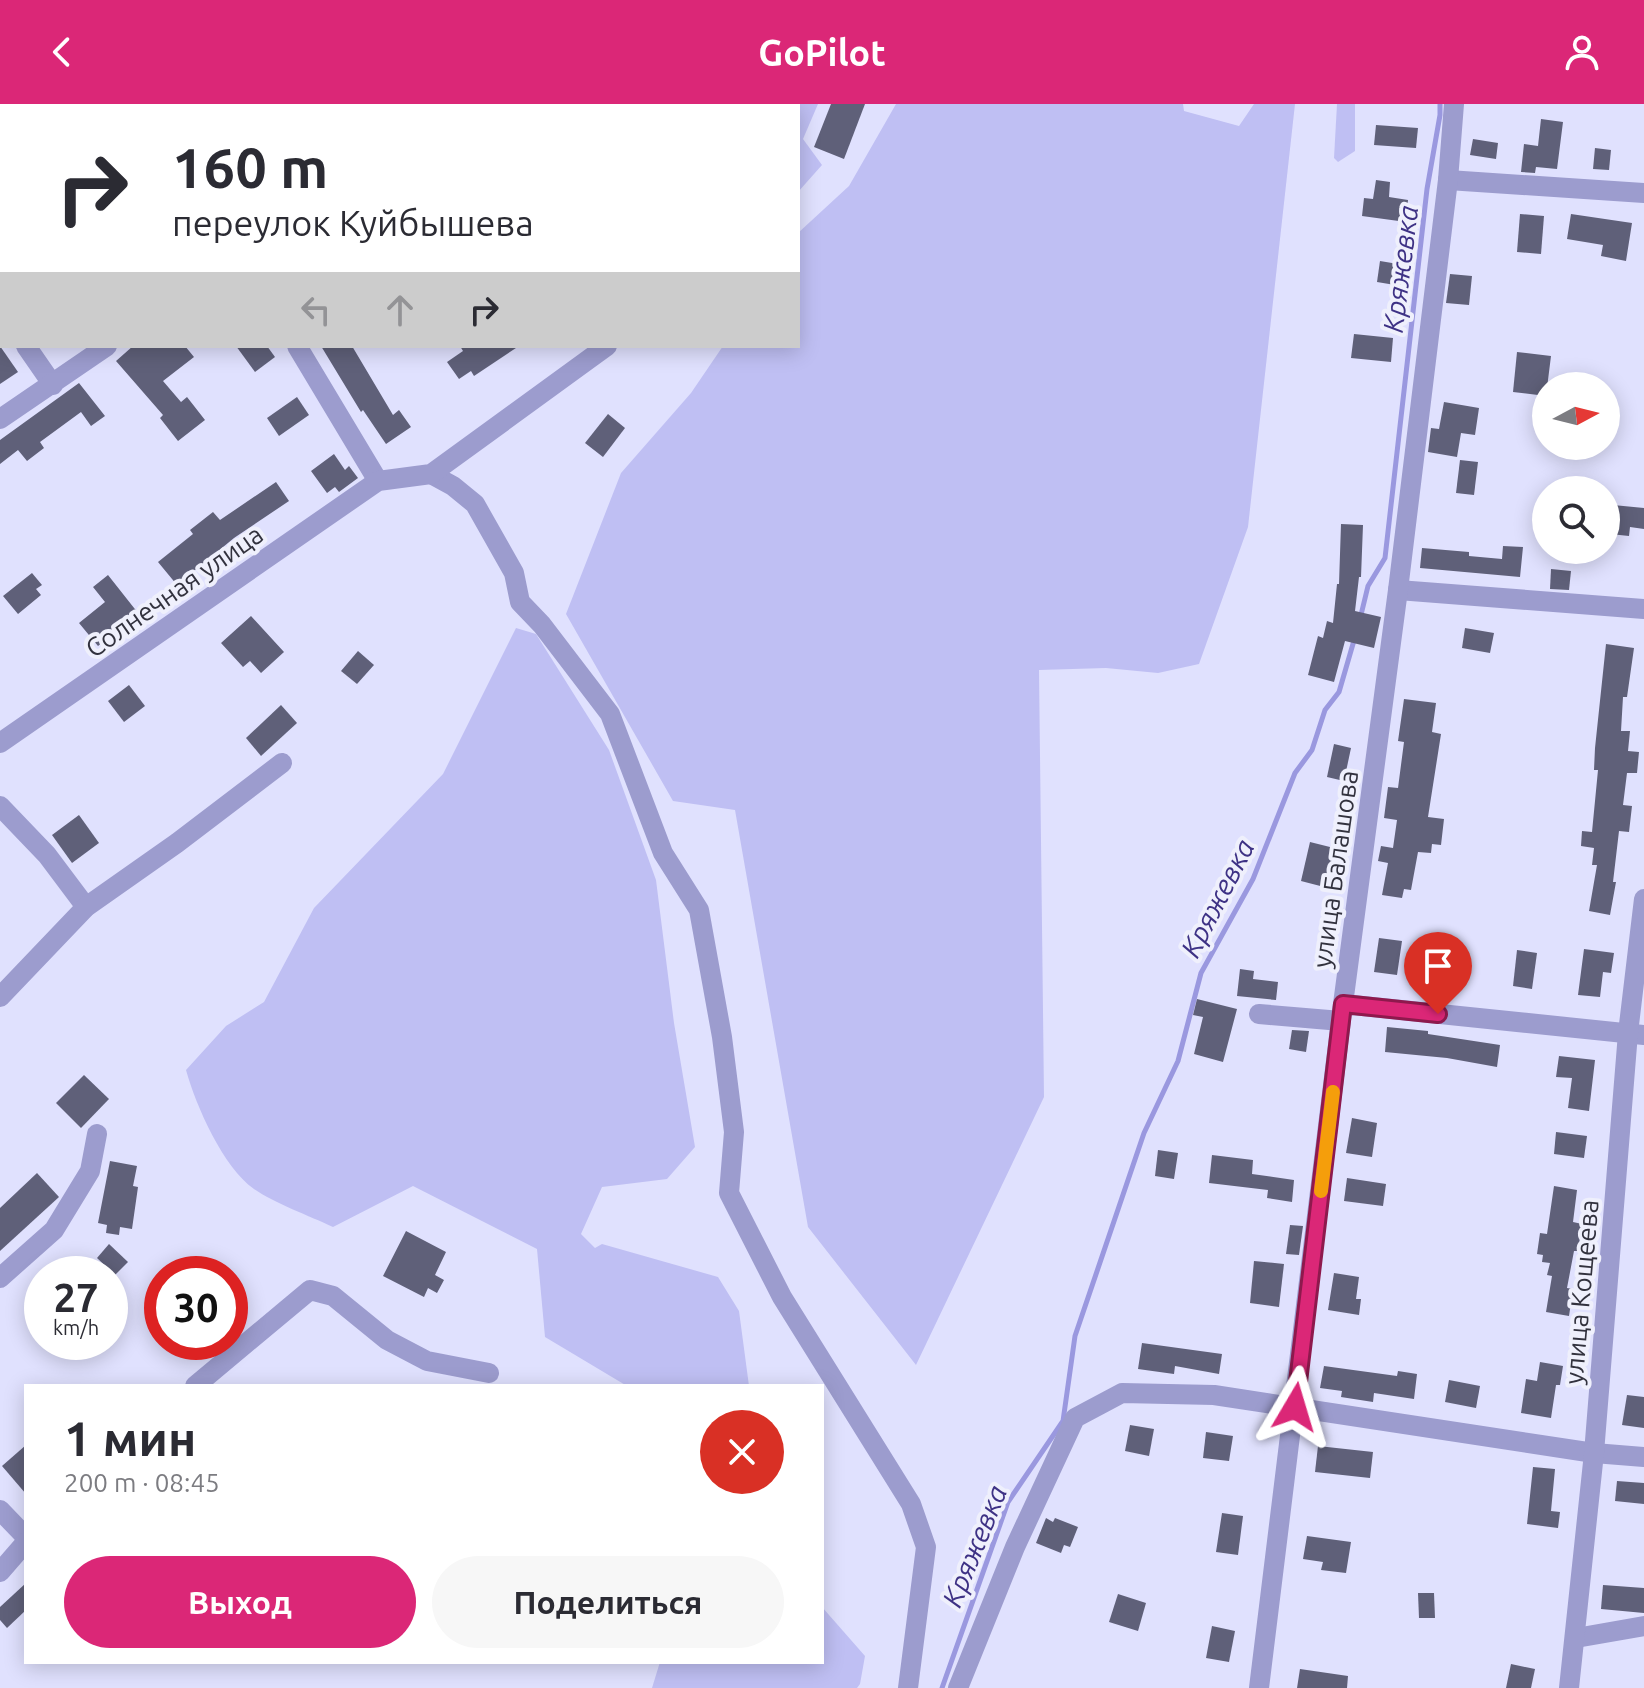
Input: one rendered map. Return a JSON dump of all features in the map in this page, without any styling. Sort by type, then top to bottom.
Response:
[{"type":"street","name":"улица Балашова","points":[[1259,1688],[1342,1013],[1398,590],[1448,180],[1454,104]]},
{"type":"street","points":[[1448,180],[1644,193]]},
{"type":"street","points":[[27,348],[53,385]]},
{"type":"street","points":[[0,419],[104,348]]},
{"type":"street","points":[[298,348],[378,481],[431,474],[604,348]]},
{"type":"street","points":[[431,474],[453,486],[475,504],[514,573],[520,602],[542,625],[610,714],[663,853],[699,910],[722,1037],[734,1132],[729,1193],[782,1297],[911,1504],[926,1547],[908,1688]]},
{"type":"street","name":"Солнечная улица","points":[[0,743],[378,481]]},
{"type":"street","points":[[1398,590],[1644,609]]},
{"type":"street","points":[[0,997],[86,907],[282,763]]},
{"type":"street","points":[[0,806],[47,855],[86,907]]},
{"type":"street","name":"улица Кощеева","points":[[1569,1688],[1636,1034],[1644,899]]},
{"type":"street","points":[[1259,1014],[1342,1013],[1636,1034]]},
{"type":"street","points":[[0,1278],[54,1230],[90,1171],[97,1134]]},
{"type":"street","points":[[197,1384],[310,1290],[333,1296],[387,1340],[427,1361],[489,1373]]},
{"type":"street","points":[[958,1688],[1015,1547],[1075,1418],[1122,1393],[1214,1395],[1594,1453],[1644,1457]]},
{"type":"street","points":[[0,1510],[24,1538]]},
{"type":"street","points":[[0,1572],[24,1542]]},
{"type":"street","points":[[1576,1638],[1644,1626]]},
{"type":"shaded area","points":[[800,104],[818,104],[803,139],[822,165],[800,190]]},
{"type":"shaded area","points":[[896,104],[1183,104],[1184,111],[1239,126],[1254,104],[1295,104],[1248,527],[1199,664],[1158,673],[1106,668],[1039,670],[1044,1097],[916,1365],[808,1227],[735,810],[673,801],[566,614],[621,473],[691,393],[722,348],[800,348],[800,231],[849,186]]},
{"type":"shaded area","points":[[1337,104],[1355,104],[1355,151],[1338,162],[1334,158]]},
{"type":"shaded area","points":[[516,628],[536,634],[609,750],[656,880],[674,1023],[695,1147],[667,1179],[602,1187],[581,1234],[595,1248],[602,1244],[718,1277],[739,1311],[749,1384],[624,1384],[545,1337],[537,1249],[413,1186],[333,1227],[254,1189],[221,1151],[204,1118],[186,1070],[226,1026],[264,1002],[314,908],[443,774]]},
{"type":"shaded area","points":[[824,1609],[865,1656],[857,1688],[652,1688],[659,1664],[824,1664]]},
{"type":"building","points":[[831,104],[865,104],[844,159],[814,147]]},
{"type":"building","points":[[1541,119],[1563,122],[1557,169],[1536,167],[1535,173],[1521,172],[1524,144],[1538,146]]},
{"type":"building","points":[[1376,125],[1418,128],[1416,148],[1374,145]]},
{"type":"building","points":[[1473,139],[1498,143],[1496,159],[1470,155]]},
{"type":"building","points":[[1595,148],[1611,150],[1609,170],[1593,169]]},
{"type":"building","points":[[1376,180],[1390,182],[1389,197],[1408,200],[1406,222],[1362,216],[1364,198],[1373,199]]},
{"type":"building","points":[[1520,214],[1544,216],[1541,254],[1517,252]]},
{"type":"building","points":[[1571,214],[1632,223],[1626,261],[1601,256],[1603,245],[1567,239]]},
{"type":"building","points":[[1380,261],[1404,265],[1401,286],[1377,282]]},
{"type":"building","points":[[1450,274],[1472,276],[1469,305],[1446,303]]},
{"type":"building","points":[[1354,334],[1393,338],[1391,362],[1351,358]]},
{"type":"building","points":[[0,348],[1,348],[18,372],[0,384]]},
{"type":"building","points":[[131,348],[187,348],[194,357],[163,381],[181,402],[187,397],[205,420],[178,441],[160,418],[163,415],[116,361]]},
{"type":"building","points":[[237,348],[268,348],[275,357],[255,372]]},
{"type":"building","points":[[322,348],[353,348],[393,415],[399,410],[411,427],[386,444],[363,410],[361,412]]},
{"type":"building","points":[[461,348],[516,348],[474,376],[471,371],[459,379],[447,362],[463,351]]},
{"type":"building","points":[[1517,352],[1551,356],[1549,372],[1532,372],[1532,394],[1513,392]]},
{"type":"building","points":[[79,383],[105,416],[91,426],[81,412],[40,442],[44,448],[27,461],[18,450],[0,464],[0,440]]},
{"type":"building","points":[[297,397],[309,415],[279,436],[267,418]]},
{"type":"building","points":[[1444,402],[1479,408],[1475,435],[1461,433],[1457,457],[1428,452],[1431,428],[1439,429]]},
{"type":"building","points":[[608,414],[625,428],[603,457],[585,443]]},
{"type":"building","points":[[334,454],[345,470],[349,466],[358,478],[339,492],[335,487],[327,493],[311,471]]},
{"type":"building","points":[[1460,460],[1478,462],[1474,495],[1456,493]]},
{"type":"building","points":[[276,482],[289,501],[234,538],[177,585],[158,562],[193,534],[190,530],[213,512],[220,520]]},
{"type":"building","points":[[1620,506],[1644,508],[1644,529],[1630,527],[1629,536],[1620,535]]},
{"type":"building","points":[[1341,524],[1363,525],[1361,577],[1355,611],[1381,617],[1374,648],[1345,641],[1334,682],[1308,675],[1318,636],[1323,638],[1327,621],[1333,623],[1339,584]]},
{"type":"building","points":[[1503,546],[1523,547],[1520,577],[1420,568],[1422,548],[1469,552],[1469,556],[1502,559]]},
{"type":"building","points":[[1551,569],[1571,571],[1569,590],[1550,589]]},
{"type":"building","points":[[32,573],[42,585],[36,589],[41,595],[18,614],[3,596]]},
{"type":"building","points":[[108,575],[138,613],[98,646],[79,623],[105,602],[93,587]]},
{"type":"building","points":[[251,616],[284,652],[261,673],[250,661],[243,667],[221,643]]},
{"type":"building","points":[[1465,628],[1494,633],[1490,653],[1462,648]]},
{"type":"building","points":[[1606,644],[1634,648],[1627,697],[1623,697],[1621,731],[1630,731],[1628,751],[1639,752],[1637,773],[1627,773],[1623,805],[1632,806],[1629,832],[1619,831],[1613,882],[1616,882],[1610,915],[1589,911],[1597,865],[1592,865],[1594,848],[1581,846],[1582,831],[1592,832],[1598,770],[1594,770],[1595,748]]},
{"type":"building","points":[[358,651],[374,665],[357,684],[341,671]]},
{"type":"building","points":[[129,685],[145,706],[124,722],[108,701]]},
{"type":"building","points":[[1404,699],[1436,703],[1432,732],[1441,734],[1428,817],[1444,819],[1441,845],[1432,844],[1431,853],[1418,852],[1411,890],[1404,889],[1402,898],[1382,895],[1388,863],[1378,861],[1381,846],[1393,848],[1397,820],[1384,818],[1388,787],[1398,788],[1404,742],[1398,741]]},
{"type":"building","points":[[281,705],[297,723],[261,756],[246,738]]},
{"type":"building","points":[[1334,744],[1351,748],[1344,781],[1327,777]]},
{"type":"building","points":[[79,815],[99,843],[72,863],[52,835]]},
{"type":"building","points":[[1310,842],[1338,849],[1328,888],[1301,881]]},
{"type":"building","points":[[1379,938],[1402,941],[1397,975],[1374,972]]},
{"type":"building","points":[[1584,949],[1614,953],[1611,973],[1603,972],[1600,997],[1578,995]]},
{"type":"building","points":[[1517,950],[1537,953],[1532,989],[1513,986]]},
{"type":"building","points":[[1240,969],[1254,971],[1253,979],[1278,982],[1276,1000],[1237,996]]},
{"type":"building","points":[[1197,999],[1237,1009],[1223,1062],[1194,1054],[1203,1017],[1193,1015]]},
{"type":"building","points":[[1387,1027],[1428,1031],[1428,1034],[1500,1045],[1497,1067],[1385,1052]]},
{"type":"building","points":[[1292,1030],[1309,1031],[1306,1052],[1289,1049]]},
{"type":"building","points":[[1559,1056],[1595,1060],[1589,1111],[1568,1108],[1572,1078],[1556,1077]]},
{"type":"building","points":[[84,1075],[109,1099],[81,1128],[56,1103]]},
{"type":"building","points":[[1352,1118],[1377,1123],[1372,1157],[1346,1153]]},
{"type":"building","points":[[1556,1132],[1587,1136],[1584,1158],[1554,1154]]},
{"type":"building","points":[[1158,1150],[1178,1153],[1174,1179],[1155,1176]]},
{"type":"building","points":[[1212,1155],[1253,1160],[1252,1174],[1294,1180],[1292,1202],[1267,1198],[1268,1190],[1209,1183]]},
{"type":"building","points":[[110,1161],[137,1166],[133,1186],[138,1187],[132,1229],[120,1227],[119,1235],[106,1233],[107,1225],[98,1223]]},
{"type":"building","points":[[37,1173],[59,1197],[0,1251],[0,1208]]},
{"type":"building","points":[[1347,1178],[1386,1184],[1383,1206],[1344,1201]]},
{"type":"building","points":[[1554,1186],[1577,1190],[1573,1222],[1582,1224],[1567,1288],[1573,1289],[1569,1316],[1546,1312],[1552,1276],[1547,1275],[1550,1263],[1542,1262],[1543,1255],[1537,1254],[1540,1233],[1547,1234]]},
{"type":"building","points":[[1290,1225],[1303,1226],[1299,1255],[1286,1254]]},
{"type":"building","points":[[406,1231],[446,1252],[435,1275],[444,1280],[437,1293],[428,1288],[424,1297],[383,1276]]},
{"type":"building","points":[[109,1244],[122,1256],[99,1256]]},
{"type":"building","points":[[1254,1261],[1284,1264],[1279,1307],[1250,1303]]},
{"type":"building","points":[[1334,1273],[1359,1277],[1356,1299],[1361,1299],[1359,1315],[1328,1310]]},
{"type":"building","points":[[1142,1343],[1222,1354],[1219,1374],[1175,1366],[1174,1374],[1138,1369]]},
{"type":"building","points":[[1540,1362],[1563,1366],[1560,1385],[1556,1385],[1551,1418],[1521,1413],[1526,1379],[1537,1381]]},
{"type":"building","points":[[1324,1366],[1397,1376],[1398,1371],[1417,1374],[1414,1399],[1374,1393],[1373,1402],[1341,1397],[1342,1391],[1320,1388]]},
{"type":"building","points":[[1449,1380],[1480,1386],[1476,1408],[1445,1402]]},
{"type":"building","points":[[1627,1395],[1644,1397],[1644,1428],[1622,1425]]},
{"type":"building","points":[[1130,1425],[1154,1429],[1149,1456],[1125,1451]]},
{"type":"building","points":[[1206,1432],[1233,1436],[1229,1461],[1203,1458]]},
{"type":"building","points":[[1318,1446],[1373,1452],[1370,1478],[1315,1472]]},
{"type":"building","points":[[24,1447],[24,1492],[2,1466]]},
{"type":"building","points":[[1533,1467],[1555,1469],[1551,1511],[1560,1512],[1558,1528],[1527,1524]]},
{"type":"building","points":[[1617,1481],[1644,1483],[1644,1504],[1615,1501]]},
{"type":"building","points":[[1222,1513],[1243,1516],[1238,1555],[1216,1552]]},
{"type":"building","points":[[1046,1518],[1053,1522],[1055,1518],[1078,1527],[1070,1547],[1064,1545],[1061,1553],[1036,1543]]},
{"type":"building","points":[[1307,1536],[1351,1542],[1346,1573],[1321,1570],[1323,1562],[1303,1559]]},
{"type":"building","points":[[24,1585],[24,1612],[7,1628],[0,1620],[0,1607]]},
{"type":"building","points":[[1603,1585],[1644,1588],[1644,1613],[1601,1609]]},
{"type":"building","points":[[1418,1593],[1434,1593],[1435,1618],[1419,1618]]},
{"type":"building","points":[[1118,1594],[1146,1603],[1138,1631],[1109,1622]]},
{"type":"building","points":[[1212,1626],[1235,1631],[1229,1662],[1206,1658]]},
{"type":"building","points":[[1511,1664],[1535,1669],[1531,1688],[1506,1688]]},
{"type":"building","points":[[1300,1669],[1348,1676],[1347,1688],[1297,1688]]},
{"type":"waterway","name":"Кряжевка","points":[[1360,619],[1368,586],[1385,558],[1427,189],[1440,104]]},
{"type":"waterway","name":"Кряжевка","points":[[942,1688],[1008,1502],[1063,1421],[1075,1336],[1144,1133],[1178,1061],[1201,973],[1253,879],[1295,773],[1312,750],[1325,710],[1339,692],[1355,637]]},
{"type":"slow traffic","points":[[1321,1191],[1333,1092]]},
{"type":"route","points":[[1295,1407],[1343,1004],[1438,1014]]}]
